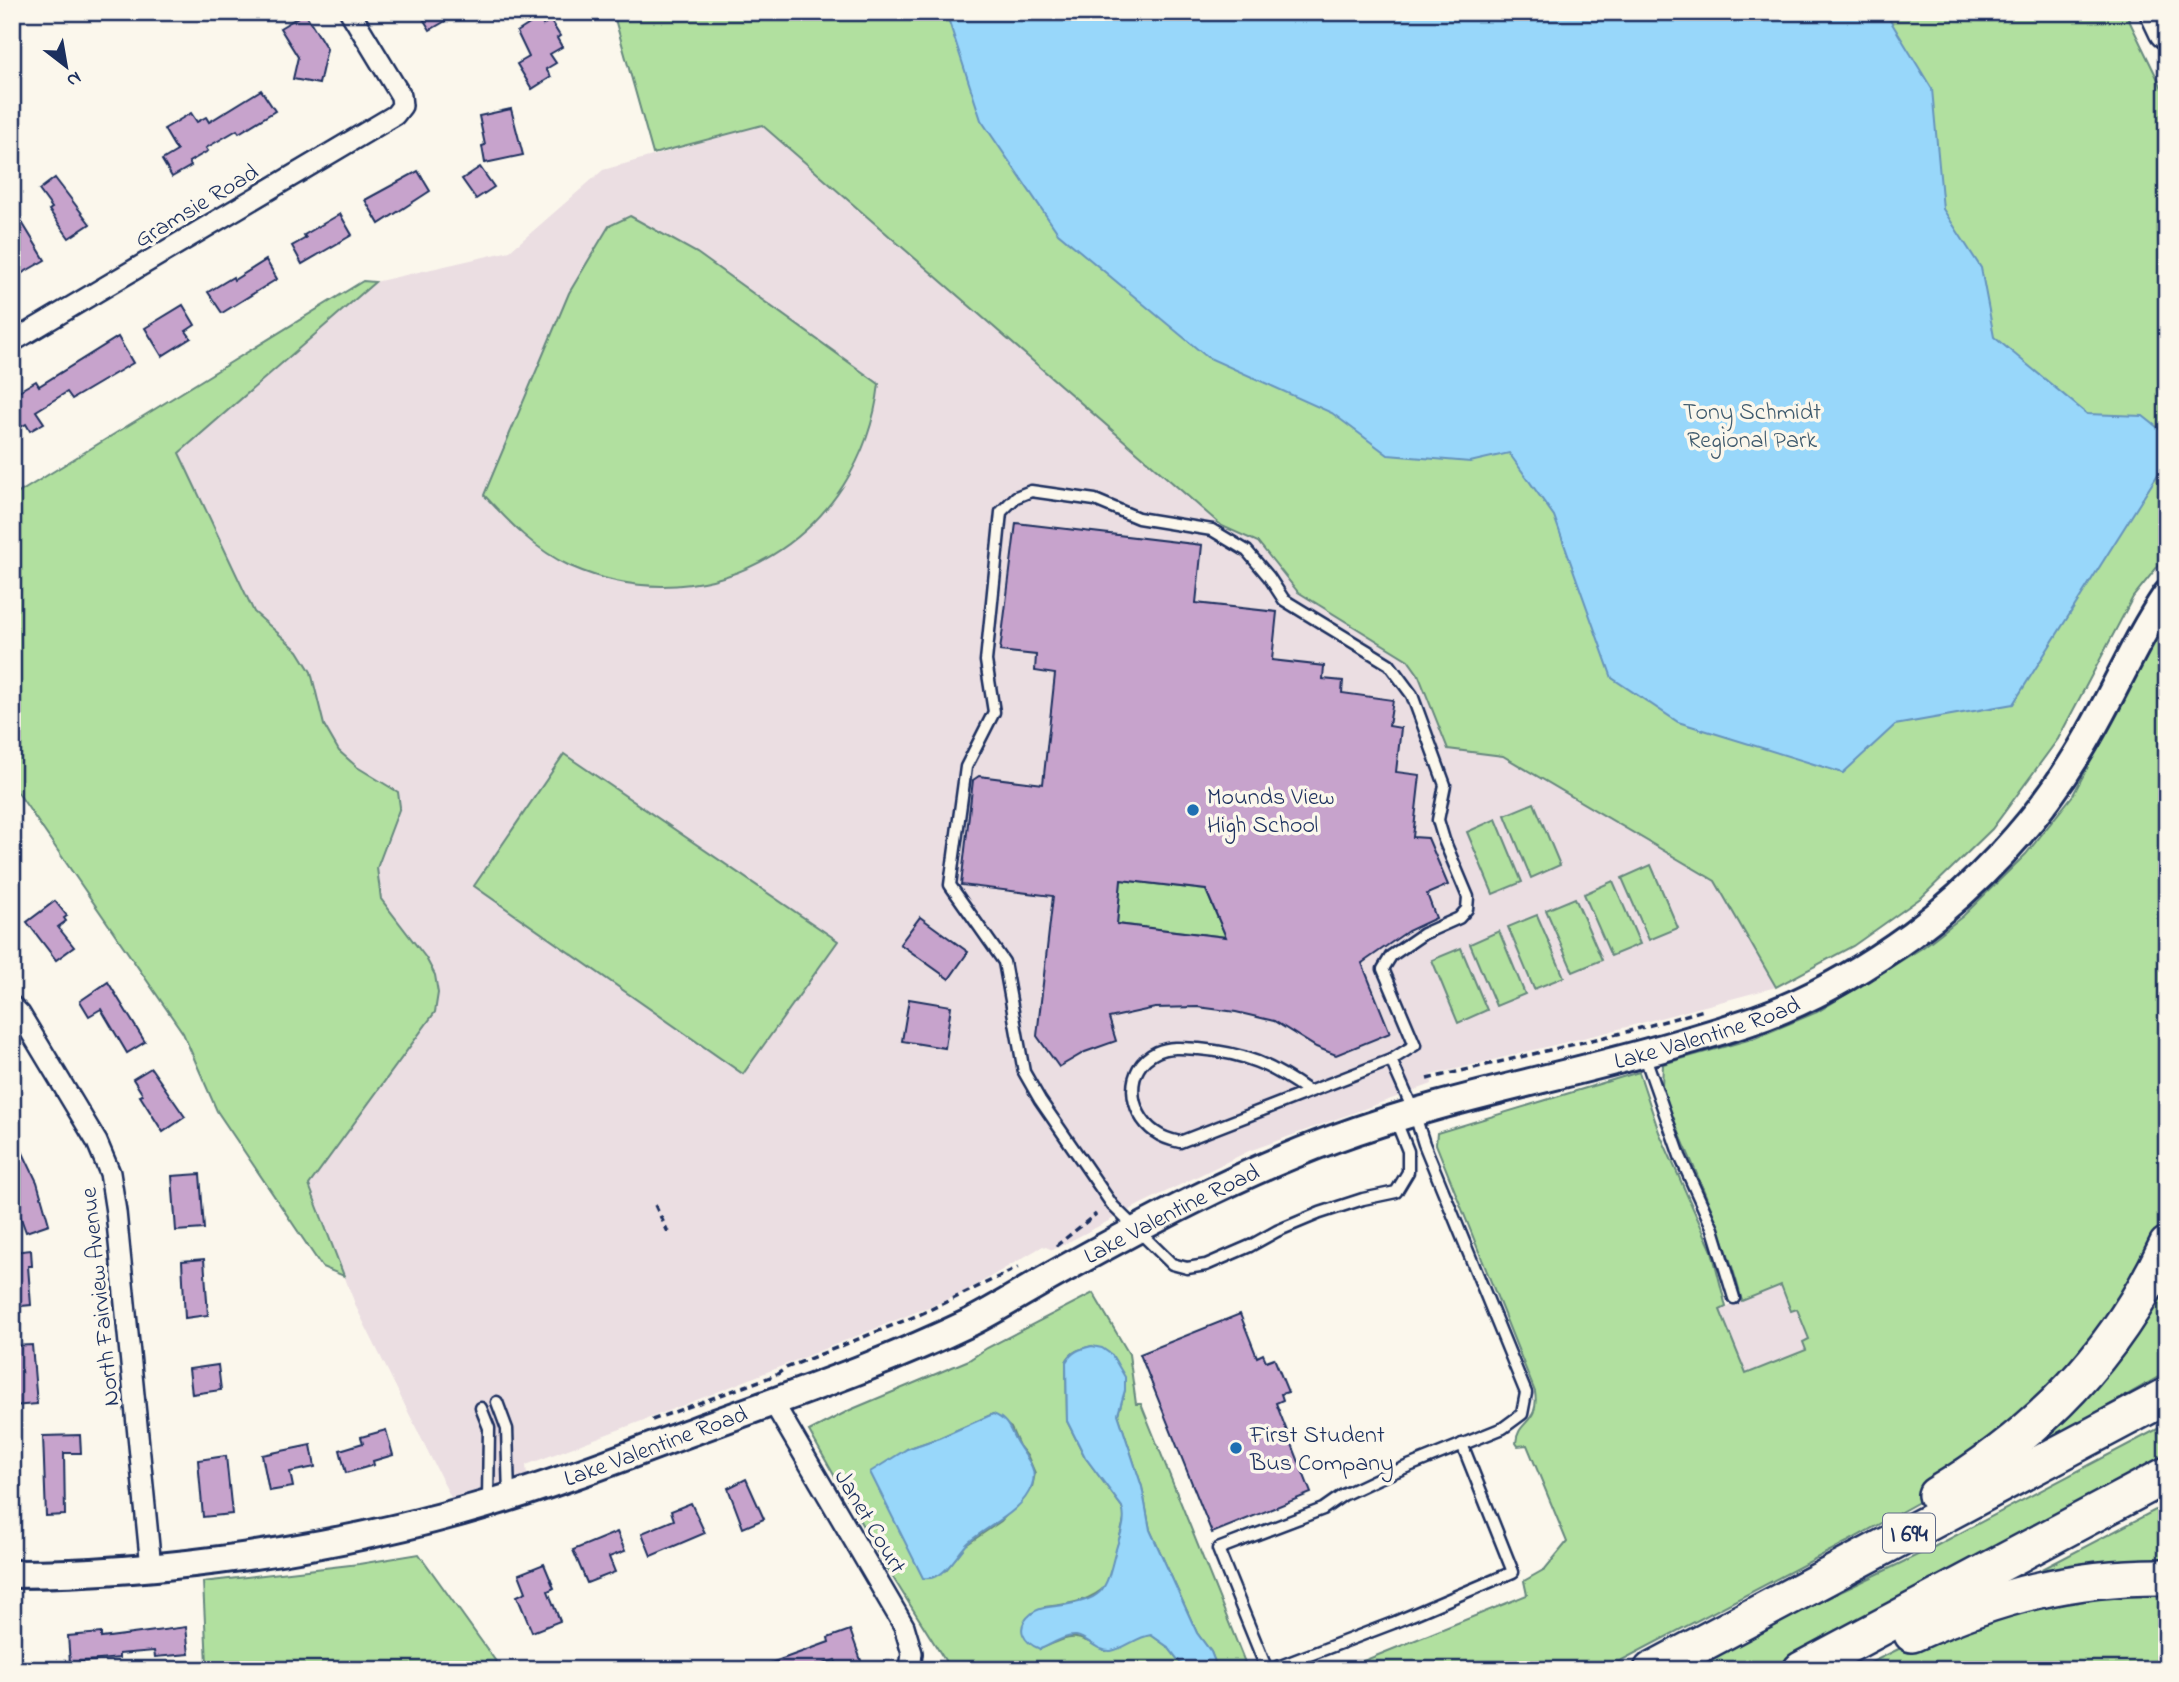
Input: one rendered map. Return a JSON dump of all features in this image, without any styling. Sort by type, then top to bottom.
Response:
[{"type":"highway","points":[[2158,12],[2167,31]]},
{"type":"highway","points":[[1776,1604],[1919,1505],[1964,1478],[2044,1417],[2076,1384],[2121,1328],[2167,1245]]},
{"type":"highway","name":"I 694","points":[[1652,1670],[2167,1396]]},
{"type":"highway","points":[[1801,1670],[2167,1475]]},
{"type":"highway","points":[[1835,1670],[1947,1619],[2029,1591],[2078,1581],[2167,1577]]},
{"type":"street","name":"Gramsie Road","points":[[12,342],[395,115],[402,106],[401,96],[350,12]]},
{"type":"street","name":"Lake Valentine Road","points":[[12,1574],[61,1574],[151,1567],[289,1549],[374,1532],[499,1500],[773,1402],[933,1339],[969,1323],[1138,1229],[1269,1164],[1404,1115],[1644,1054],[1751,1022],[1817,994],[1910,935],[1961,893],[2016,838],[2065,774],[2092,729],[2150,618],[2167,594]]},
{"type":"street","name":"North Fairview Avenue","points":[[12,1006],[20,1014],[97,1142],[110,1173],[151,1567]]},
{"type":"street","name":"Janet Court","points":[[773,1402],[904,1626],[912,1653],[909,1670]]},
{"type":"lane","points":[[1308,1091],[1256,1059],[1225,1051],[1177,1047],[1157,1052],[1147,1059],[1138,1070],[1132,1093],[1141,1119],[1165,1139],[1180,1142],[1391,1060],[1415,1045],[1383,969],[1386,961],[1423,934],[1459,918],[1467,909],[1468,897],[1438,820],[1445,785],[1412,695],[1389,664],[1284,600],[1247,551],[1212,530],[1138,518],[1095,500],[1031,491],[1016,498],[1002,512],[986,661],[994,712],[965,767],[950,885],[1004,962],[1024,1072],[1040,1100],[1113,1206],[1172,1264],[1187,1268],[1217,1260],[1320,1213],[1396,1192],[1408,1172],[1408,1151],[1404,1115],[1391,1060]]},
{"type":"lane","points":[[1644,1054],[1680,1157],[1713,1229],[1734,1298]]},
{"type":"lane","points":[[1404,1115],[1424,1144],[1525,1393],[1522,1414],[1514,1423],[1462,1444],[1379,1478],[1343,1495],[1323,1509],[1218,1549],[1268,1670],[1393,1623],[1513,1572],[1462,1444]]},
{"type":"lane","points":[[497,1402],[507,1429],[499,1500]]},
{"type":"lane","points":[[481,1408],[489,1427],[499,1500]]},
{"type":"path","points":[[1427,1079],[1626,1032],[1705,1010]]},
{"type":"path","points":[[655,1205],[668,1232]]},
{"type":"path","points":[[1046,1252],[1096,1214]]},
{"type":"path","points":[[646,1423],[776,1375],[786,1368],[921,1314],[1025,1263]]},
{"type":"shaded area","points":[[762,125],[1222,526],[1258,542],[1298,592],[1408,660],[1418,674],[1448,748],[1503,756],[1716,881],[1776,987],[1431,1075],[1432,1084],[1249,1151],[1053,1250],[1043,1246],[961,1294],[715,1393],[526,1465],[527,1475],[451,1498],[357,1309],[309,1185],[435,1012],[426,958],[381,899],[377,868],[400,807],[398,793],[357,767],[339,751],[324,725],[318,701],[298,651],[254,612],[179,453],[375,282],[510,251],[603,170]]},
{"type":"shaded area","points":[[1781,1285],[1791,1310],[1797,1308],[1810,1339],[1806,1350],[1746,1374],[1720,1310]]},
{"type":"green space","name":"Tony Schmidt Regional Park","points":[[613,12],[2125,12],[2167,98],[2167,555],[2133,597],[2058,739],[1992,829],[1922,897],[1853,946],[1776,987],[1715,881],[1503,756],[1448,749],[1418,674],[1408,660],[1298,592],[1258,542],[1222,526],[762,125],[653,154]]},
{"type":"green space","points":[[630,216],[697,253],[879,384],[866,438],[843,485],[811,525],[771,556],[726,576],[676,586],[624,583],[570,566],[534,544],[484,495],[569,293],[609,226]]},
{"type":"green space","points":[[363,281],[375,282],[179,453],[254,612],[298,651],[311,672],[324,725],[339,751],[357,767],[398,792],[400,807],[377,868],[381,899],[426,958],[435,975],[438,993],[435,1012],[309,1185],[344,1276],[322,1267],[217,1111],[183,1033],[12,784],[12,497]]},
{"type":"green space","points":[[2167,617],[2167,1235],[2104,1342],[1926,1498],[1603,1670],[1341,1670],[1527,1595],[1524,1581],[1545,1569],[1567,1542],[1527,1445],[1518,1446],[1516,1443],[1520,1430],[1534,1410],[1535,1392],[1436,1144],[1437,1133],[1639,1072],[1659,1132],[1712,1251],[1726,1307],[1720,1310],[1746,1374],[1806,1350],[1803,1342],[1809,1339],[1797,1309],[1791,1311],[1781,1285],[1742,1301],[1717,1224],[1665,1100],[1662,1086],[1663,1064],[1755,1038],[1817,1012],[1922,948],[1963,916],[2026,854],[2073,795]]},
{"type":"green space","points":[[564,754],[838,941],[743,1074],[474,886]]},
{"type":"green space","points":[[1534,803],[1560,865],[1531,878],[1505,815]]},
{"type":"green space","points":[[1496,819],[1522,882],[1493,894],[1467,832]]},
{"type":"green space","points":[[1651,865],[1678,928],[1649,940],[1622,878]]},
{"type":"green space","points":[[1121,880],[1206,890],[1226,937],[1117,924]]},
{"type":"green space","points":[[1613,881],[1640,944],[1611,956],[1584,894]]},
{"type":"green space","points":[[1575,898],[1602,960],[1573,972],[1546,910]]},
{"type":"green space","points":[[1537,915],[1564,977],[1534,989],[1508,927]]},
{"type":"green space","points":[[1499,931],[1525,994],[1496,1006],[1470,944]]},
{"type":"green space","points":[[1461,948],[1487,1010],[1458,1023],[1432,960]]},
{"type":"green space","points":[[2167,1275],[2167,1372],[2039,1445],[2036,1441]]},
{"type":"green space","points":[[1093,1293],[1129,1354],[1136,1404],[1141,1404],[1248,1670],[1218,1670],[1211,1652],[1197,1633],[1150,1530],[1142,1487],[1118,1414],[1125,1390],[1092,1346],[1073,1353],[1066,1362],[1067,1421],[1085,1457],[1122,1507],[1125,1516],[1108,1584],[1087,1598],[1045,1607],[1040,1649],[1060,1640],[1073,1638],[1106,1651],[1138,1637],[1151,1635],[1168,1647],[1186,1670],[951,1670],[882,1560],[809,1431],[850,1410],[969,1360]],"holes":[[[993,1414],[1011,1428],[1035,1473],[1032,1487],[1001,1521],[966,1545],[946,1570],[907,1449]]]},
{"type":"green space","points":[[2167,1424],[2167,1459],[1772,1670],[1689,1670],[1803,1610],[1932,1548]]},
{"type":"green space","points":[[2167,1504],[2167,1567],[2033,1574]]},
{"type":"green space","points":[[419,1554],[502,1670],[202,1670],[207,1664],[203,1582],[359,1564]]},
{"type":"green space","points":[[2167,1586],[2167,1670],[1856,1670],[1923,1637],[1990,1611]]},
{"type":"water","name":"Tony Schmidt Regional Park","points":[[946,12],[1885,12],[1932,89],[1943,209],[1981,268],[1994,337],[2087,414],[2143,416],[2167,435],[2167,460],[2013,704],[1895,725],[1843,773],[1678,722],[1612,678],[1554,516],[1509,453],[1470,462],[1388,455],[1332,413],[1207,357],[1058,233],[981,120]]},
{"type":"water","points":[[1092,1346],[1102,1348],[1112,1355],[1125,1377],[1125,1390],[1118,1414],[1142,1487],[1150,1530],[1197,1633],[1211,1652],[1218,1670],[1186,1670],[1168,1647],[1151,1635],[1121,1648],[1106,1651],[1076,1636],[1040,1649],[1029,1643],[1023,1635],[1023,1625],[1034,1612],[1085,1600],[1100,1591],[1109,1575],[1122,1528],[1122,1507],[1085,1457],[1067,1421],[1066,1362],[1077,1351]]},
{"type":"water","points":[[993,1414],[1006,1423],[1031,1464],[1034,1474],[1032,1485],[1013,1511],[976,1536],[943,1572],[933,1578],[923,1578],[870,1472],[907,1449]]},
{"type":"building","points":[[419,12],[461,12],[430,30]]},
{"type":"building","points":[[305,13],[327,49],[319,84],[293,79],[298,57],[280,28]]},
{"type":"building","points":[[539,18],[543,25],[550,20],[560,36],[557,38],[562,47],[550,54],[556,63],[546,69],[551,77],[532,89],[517,64],[529,57],[517,32]]},
{"type":"building","points":[[261,90],[275,111],[239,133],[237,130],[206,148],[208,151],[189,162],[191,166],[172,177],[162,160],[177,151],[164,129],[191,113],[197,122],[206,117],[209,122]]},
{"type":"building","points":[[511,109],[523,155],[485,163],[482,146],[485,145],[479,116]]},
{"type":"building","points":[[480,167],[494,187],[476,199],[462,179]]},
{"type":"building","points":[[418,171],[430,191],[379,224],[365,200]]},
{"type":"building","points":[[55,178],[90,224],[69,238],[49,210],[52,208],[39,190]]},
{"type":"building","points":[[12,206],[45,260],[12,279]]},
{"type":"building","points":[[340,214],[352,235],[302,264],[292,246],[306,238],[304,235]]},
{"type":"building","points":[[266,260],[277,279],[222,313],[208,292]]},
{"type":"building","points":[[183,305],[195,325],[186,331],[191,338],[162,356],[145,328]]},
{"type":"building","points":[[118,337],[133,363],[72,399],[67,392],[36,411],[44,423],[30,431],[26,424],[12,432],[12,395],[36,381],[39,386]]},
{"type":"building","name":"Mounds View High School","points":[[1016,523],[1202,545],[1196,603],[1277,612],[1272,660],[1324,666],[1323,679],[1343,681],[1342,693],[1393,700],[1389,726],[1401,728],[1396,772],[1420,775],[1413,837],[1428,838],[1448,885],[1427,894],[1436,918],[1408,931],[1362,963],[1390,1033],[1336,1055],[1316,1047],[1274,1021],[1198,1007],[1155,1008],[1109,1018],[1116,1041],[1085,1052],[1059,1067],[1037,1036],[1053,896],[961,885],[973,780],[979,776],[1043,784],[1055,674],[1035,671],[1036,655],[1000,651]],"holes":[[[1121,880],[1206,890],[1226,937],[1117,924]]]},
{"type":"building","points":[[55,901],[67,916],[64,918],[66,921],[58,927],[74,947],[56,960],[27,922]]},
{"type":"building","points":[[920,917],[968,952],[949,979],[900,944]]},
{"type":"building","points":[[108,982],[145,1042],[127,1053],[101,1009],[89,1016],[80,1001]]},
{"type":"building","points":[[909,999],[951,1006],[945,1048],[902,1041]]},
{"type":"building","points":[[151,1068],[185,1117],[163,1132],[140,1096],[143,1095],[133,1079]]},
{"type":"building","points":[[12,1130],[37,1182],[49,1224],[26,1232],[12,1194]]},
{"type":"building","points":[[200,1174],[204,1229],[176,1231],[172,1176]]},
{"type":"building","points":[[31,1250],[32,1266],[28,1266],[31,1305],[12,1307],[12,1252]]},
{"type":"building","points":[[204,1259],[208,1315],[185,1318],[182,1261]]},
{"type":"building","name":"First Student Bus Company","points":[[1240,1314],[1257,1357],[1263,1354],[1266,1361],[1274,1358],[1288,1392],[1281,1394],[1283,1400],[1276,1403],[1311,1493],[1212,1533],[1140,1354]]},
{"type":"building","points":[[32,1345],[37,1404],[12,1406],[12,1346]]},
{"type":"building","points":[[218,1365],[221,1390],[192,1394],[189,1369]]},
{"type":"building","points":[[386,1430],[393,1455],[373,1461],[374,1465],[346,1473],[340,1450],[363,1443],[361,1437]]},
{"type":"building","points":[[80,1435],[81,1453],[64,1453],[65,1515],[46,1516],[43,1436]]},
{"type":"building","points":[[311,1445],[315,1467],[290,1472],[293,1487],[269,1491],[262,1455]]},
{"type":"building","points":[[226,1456],[232,1514],[203,1517],[198,1460]]},
{"type":"building","points":[[746,1479],[764,1519],[743,1528],[728,1488]]},
{"type":"building","points":[[691,1503],[705,1533],[651,1556],[642,1533],[674,1520],[671,1511]]},
{"type":"building","points":[[617,1532],[625,1551],[609,1557],[615,1572],[587,1583],[573,1550]]},
{"type":"building","points":[[544,1564],[554,1588],[548,1591],[560,1621],[532,1632],[517,1596],[526,1592],[519,1574]]},
{"type":"building","points":[[186,1627],[189,1654],[155,1657],[154,1651],[70,1663],[68,1636],[101,1633],[101,1638]]},
{"type":"building","points":[[850,1630],[863,1666],[852,1670],[839,1670],[835,1660],[807,1670],[760,1670],[760,1667],[829,1642],[828,1638]]},
{"type":"place","name":"Mounds View High School","points":[[1193,810]]},
{"type":"place","name":"First Student Bus Company","points":[[1236,1448]]}]
